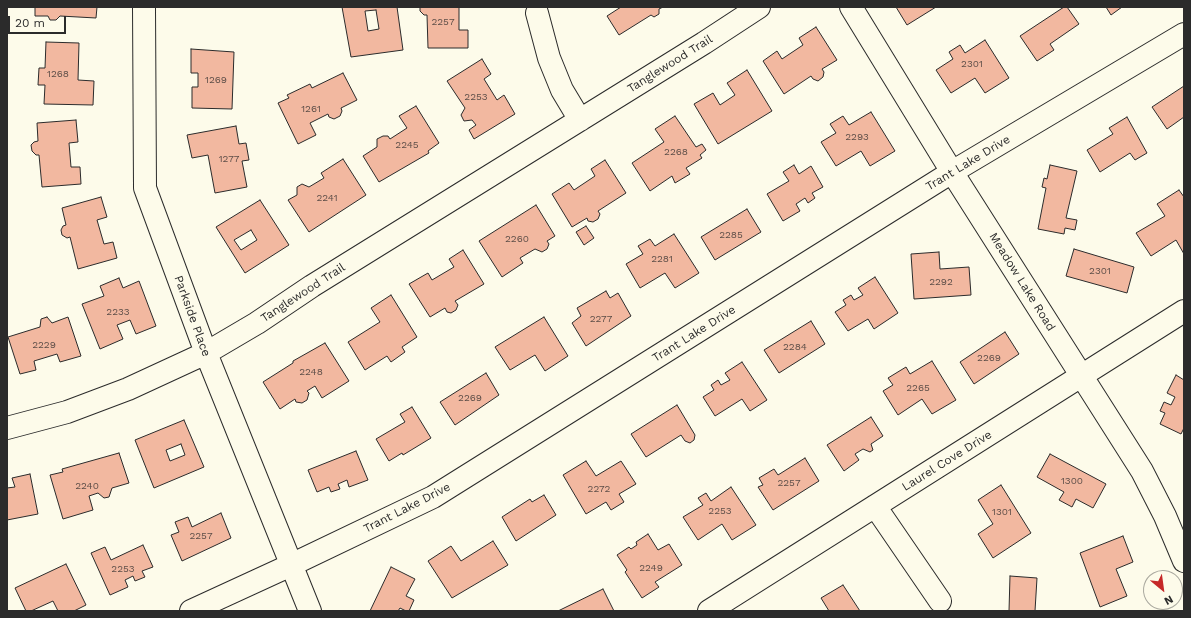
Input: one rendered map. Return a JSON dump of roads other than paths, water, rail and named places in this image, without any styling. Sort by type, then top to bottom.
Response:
[{"type":"street","name":"Parkside Place","points":[[144,7],[145,188],[206,352],[310,611]]},
{"type":"street","name":"Tanglewood Trail","points":[[7,428],[67,412],[128,389],[206,352],[257,323],[312,286],[759,7]]},
{"type":"street","name":"Meadow Lake Road","points":[[851,7],[952,172],[1142,471],[1166,516],[1184,561]]},
{"type":"street","points":[[537,13],[549,58],[562,90],[580,120]]},
{"type":"street","name":"Trant Lake Drive","points":[[191,611],[433,497],[952,172],[1184,34]]},
{"type":"street","name":"Laurel Cove Drive","points":[[709,611],[1184,311]]},
{"type":"street","points":[[875,506],[940,601]]}]
